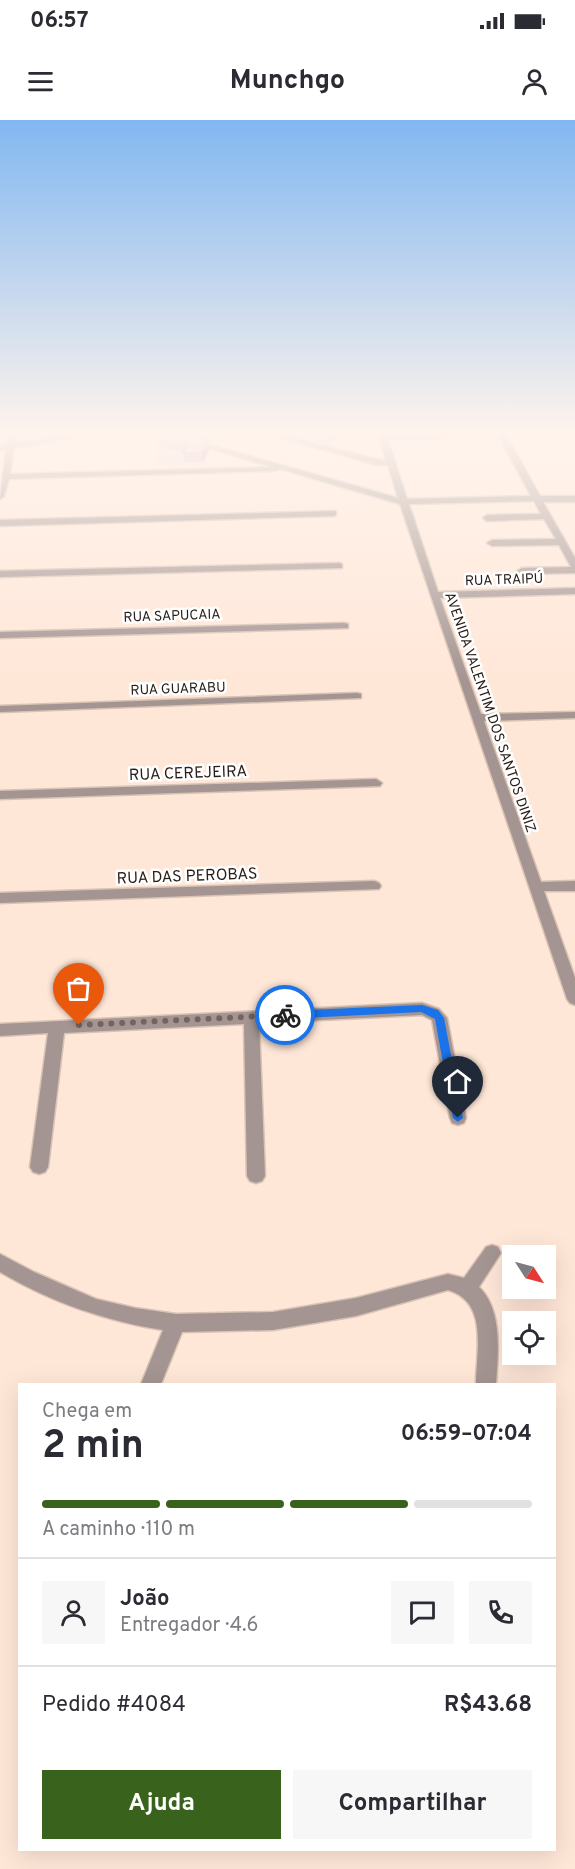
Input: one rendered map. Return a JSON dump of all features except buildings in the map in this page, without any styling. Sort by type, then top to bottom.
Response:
[{"type":"street","points":[[0,523],[212,517]]},
{"type":"street","name":"AVENIDA VALENTIM DOS SANTOS DINIZ","points":[[408,517],[575,999]]},
{"type":"street","points":[[487,518],[529,517]]},
{"type":"street","points":[[522,571],[574,562],[548,517]]},
{"type":"street","points":[[492,543],[561,542]]},
{"type":"street","points":[[0,574],[339,566]]},
{"type":"street","name":"RUA TRAIPÚ","points":[[434,595],[575,591]]},
{"type":"street","name":"RUA SAPUCAIA","points":[[0,635],[344,626]]},
{"type":"street","name":"RUA GUARABU","points":[[0,709],[357,696]]},
{"type":"street","points":[[477,718],[575,715]]},
{"type":"street","name":"RUA CEREJEIRA","points":[[0,795],[376,783]]},
{"type":"street","points":[[537,888],[575,885]]},
{"type":"street","name":"RUA DAS PEROBAS","points":[[0,898],[374,886]]},
{"type":"street","points":[[0,1029],[422,1009],[440,1018],[458,1118]]},
{"type":"street","points":[[250,1017],[256,1176]]},
{"type":"street","points":[[39,1167],[57,1026]]},
{"type":"street","points":[[468,1287],[492,1253]]},
{"type":"street","points":[[0,1262],[27,1278],[94,1307],[135,1317],[176,1323],[273,1321],[356,1307],[448,1282],[468,1287],[479,1297],[486,1312],[486,1383]]},
{"type":"street","points":[[152,1383],[176,1323]]},
{"type":"way so far","points":[[79,1025],[285,1015]]},
{"type":"route","points":[[285,1015],[422,1009],[434,1013],[440,1018],[458,1118]]}]
